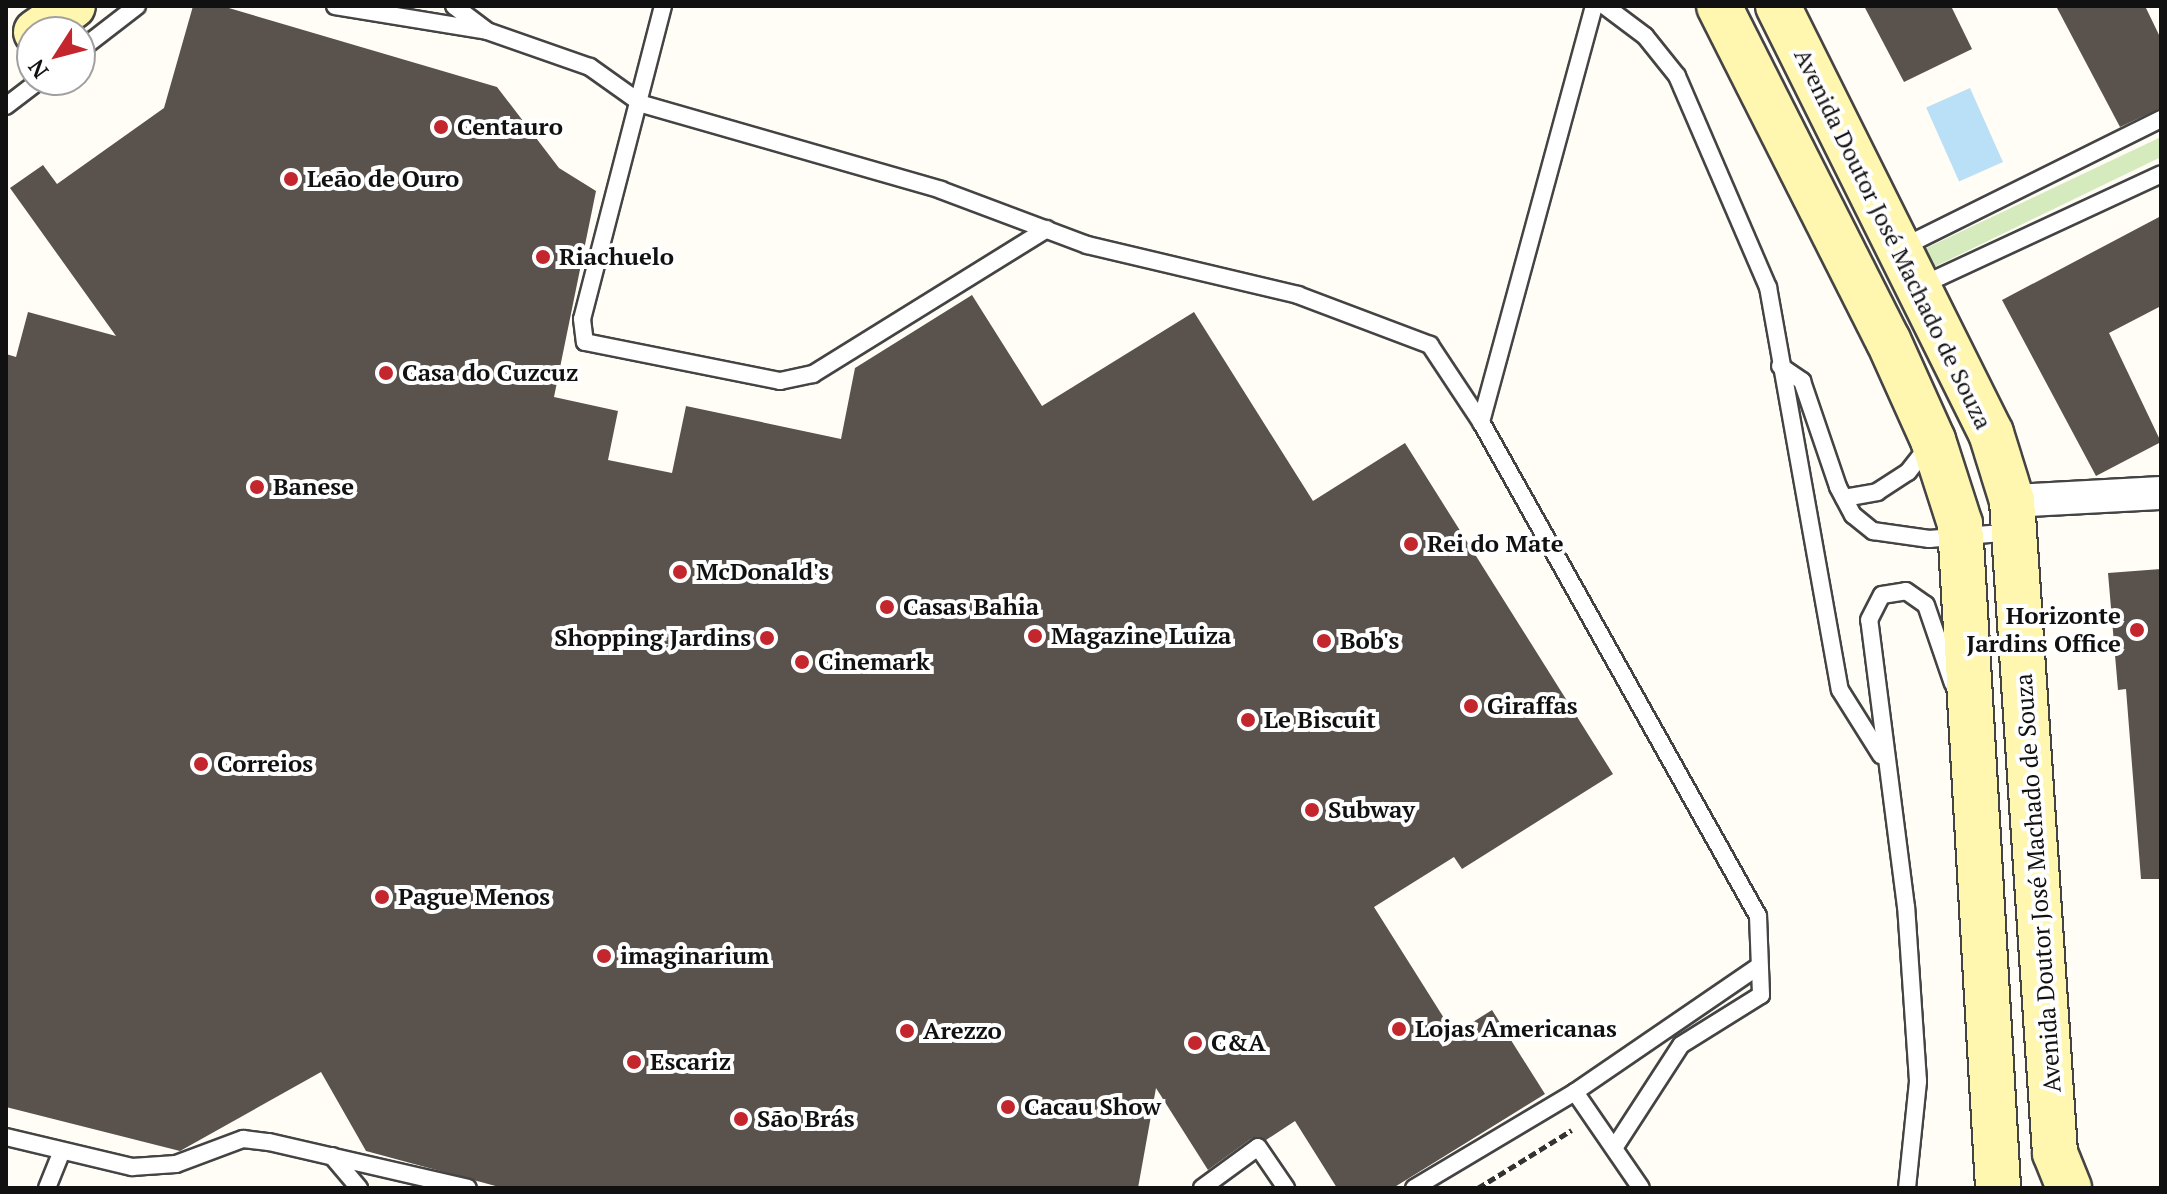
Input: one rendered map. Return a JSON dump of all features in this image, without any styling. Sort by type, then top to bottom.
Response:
[{"type":"street","points":[[6,20],[24,6]]},
{"type":"street","name":"Avenida Doutor José Machado de Souza","points":[[1719,6],[1933,440],[1961,540],[1998,1188]]},
{"type":"street","name":"Avenida Doutor José Machado de Souza","points":[[1778,6],[1991,433],[2015,517],[2055,1153],[2069,1188]]},
{"type":"street","points":[[2015,517],[2161,493]]},
{"type":"lane","points":[[96,38],[137,6]]},
{"type":"lane","points":[[335,6],[487,31],[590,67],[642,104],[1153,263],[1298,295],[1430,345],[1481,422],[1723,844],[1758,916],[1761,995],[1681,1045],[1616,1145]]},
{"type":"lane","points":[[454,6],[487,31]]},
{"type":"lane","points":[[663,6],[642,104],[582,319],[581,337],[598,347],[780,381],[813,374],[1047,229]]},
{"type":"lane","points":[[1481,422],[1533,252],[1594,6]]},
{"type":"lane","points":[[1605,6],[1645,36],[1677,76],[1768,287],[1840,690],[1881,755]]},
{"type":"lane","points":[[1897,249],[2161,119]]},
{"type":"lane","points":[[1917,288],[2161,174]]},
{"type":"lane","points":[[1780,366],[1802,381],[1816,410],[1844,498],[1873,531],[1961,540],[2015,517]]},
{"type":"lane","points":[[1844,498],[1888,486],[1933,440]]},
{"type":"lane","points":[[1907,1188],[1918,1081],[1906,907],[1881,755],[1869,620],[1872,606],[1893,590],[1906,591],[1931,613],[1971,733]]},
{"type":"lane","points":[[1414,1188],[1575,1092],[1759,966]]},
{"type":"lane","points":[[1575,1092],[1616,1145],[1641,1188]]},
{"type":"lane","points":[[6,1137],[61,1153],[132,1167],[176,1164],[243,1139],[468,1188]]},
{"type":"lane","points":[[1202,1188],[1258,1147],[1286,1188]]},
{"type":"lane","points":[[47,1188],[61,1153]]},
{"type":"lane","points":[[332,1156],[359,1188]]},
{"type":"path","points":[[1478,1188],[1580,1125]]},
{"type":"green space","points":[[2161,137],[2161,157],[1928,270],[1918,252]]},
{"type":"water","points":[[1970,88],[2003,162],[1959,182],[1926,108]]},
{"type":"building","name":"Shopping Jardins","points":[[193,6],[222,6],[497,87],[559,168],[596,191],[554,397],[618,411],[608,460],[672,473],[686,406],[841,439],[855,368],[972,295],[1042,406],[1194,312],[1313,501],[1405,443],[1613,774],[1462,869],[1454,857],[1374,907],[1454,1034],[1492,1010],[1545,1094],[1393,1188],[1337,1188],[1295,1121],[1266,1140],[1252,1138],[1208,1170],[1156,1088],[1138,1188],[503,1188],[366,1151],[321,1072],[180,1151],[6,1107],[6,354],[16,357],[28,312],[116,336],[10,188],[43,165],[57,184],[164,108]]},
{"type":"building","points":[[1864,6],[1951,6],[1972,49],[1904,82]]},
{"type":"building","points":[[2056,6],[2145,6],[2161,39],[2161,108],[2120,127]]},
{"type":"building","points":[[2161,216],[2161,306],[2109,333],[2161,442],[2096,476],[2002,300]]},
{"type":"building","points":[[2161,569],[2161,879],[2141,879],[2126,689],[2118,690],[2108,573]]},
{"type":"place","name":"Centauro","points":[[441,127]]},
{"type":"place","name":"Leão de Ouro","points":[[291,179]]},
{"type":"place","name":"Riachuelo","points":[[543,257]]},
{"type":"place","name":"Casa do Cuzcuz","points":[[386,373]]},
{"type":"place","name":"Banese","points":[[257,487]]},
{"type":"place","name":"Rei do Mate","points":[[1411,544]]},
{"type":"place","name":"McDonald's","points":[[680,572]]},
{"type":"place","name":"Casas Bahia","points":[[887,607]]},
{"type":"place","name":"Horizonte Jardins Office","points":[[2137,630]]},
{"type":"place","name":"Magazine Luiza","points":[[1035,636]]},
{"type":"place","name":"Shopping Jardins","points":[[767,638]]},
{"type":"place","name":"Bob's","points":[[1324,641]]},
{"type":"place","name":"Cinemark","points":[[802,662]]},
{"type":"place","name":"Giraffas","points":[[1471,706]]},
{"type":"place","name":"Le Biscuit","points":[[1248,720]]},
{"type":"place","name":"Correios","points":[[201,764]]},
{"type":"place","name":"Subway","points":[[1312,810]]},
{"type":"place","name":"Pague Menos","points":[[382,897]]},
{"type":"place","name":"imaginarium","points":[[604,956]]},
{"type":"place","name":"Lojas Americanas","points":[[1399,1029]]},
{"type":"place","name":"Arezzo","points":[[907,1031]]},
{"type":"place","name":"C&A","points":[[1195,1043]]},
{"type":"place","name":"Escariz","points":[[634,1062]]},
{"type":"place","name":"Cacau Show","points":[[1008,1107]]},
{"type":"place","name":"São Brás","points":[[741,1119]]}]
